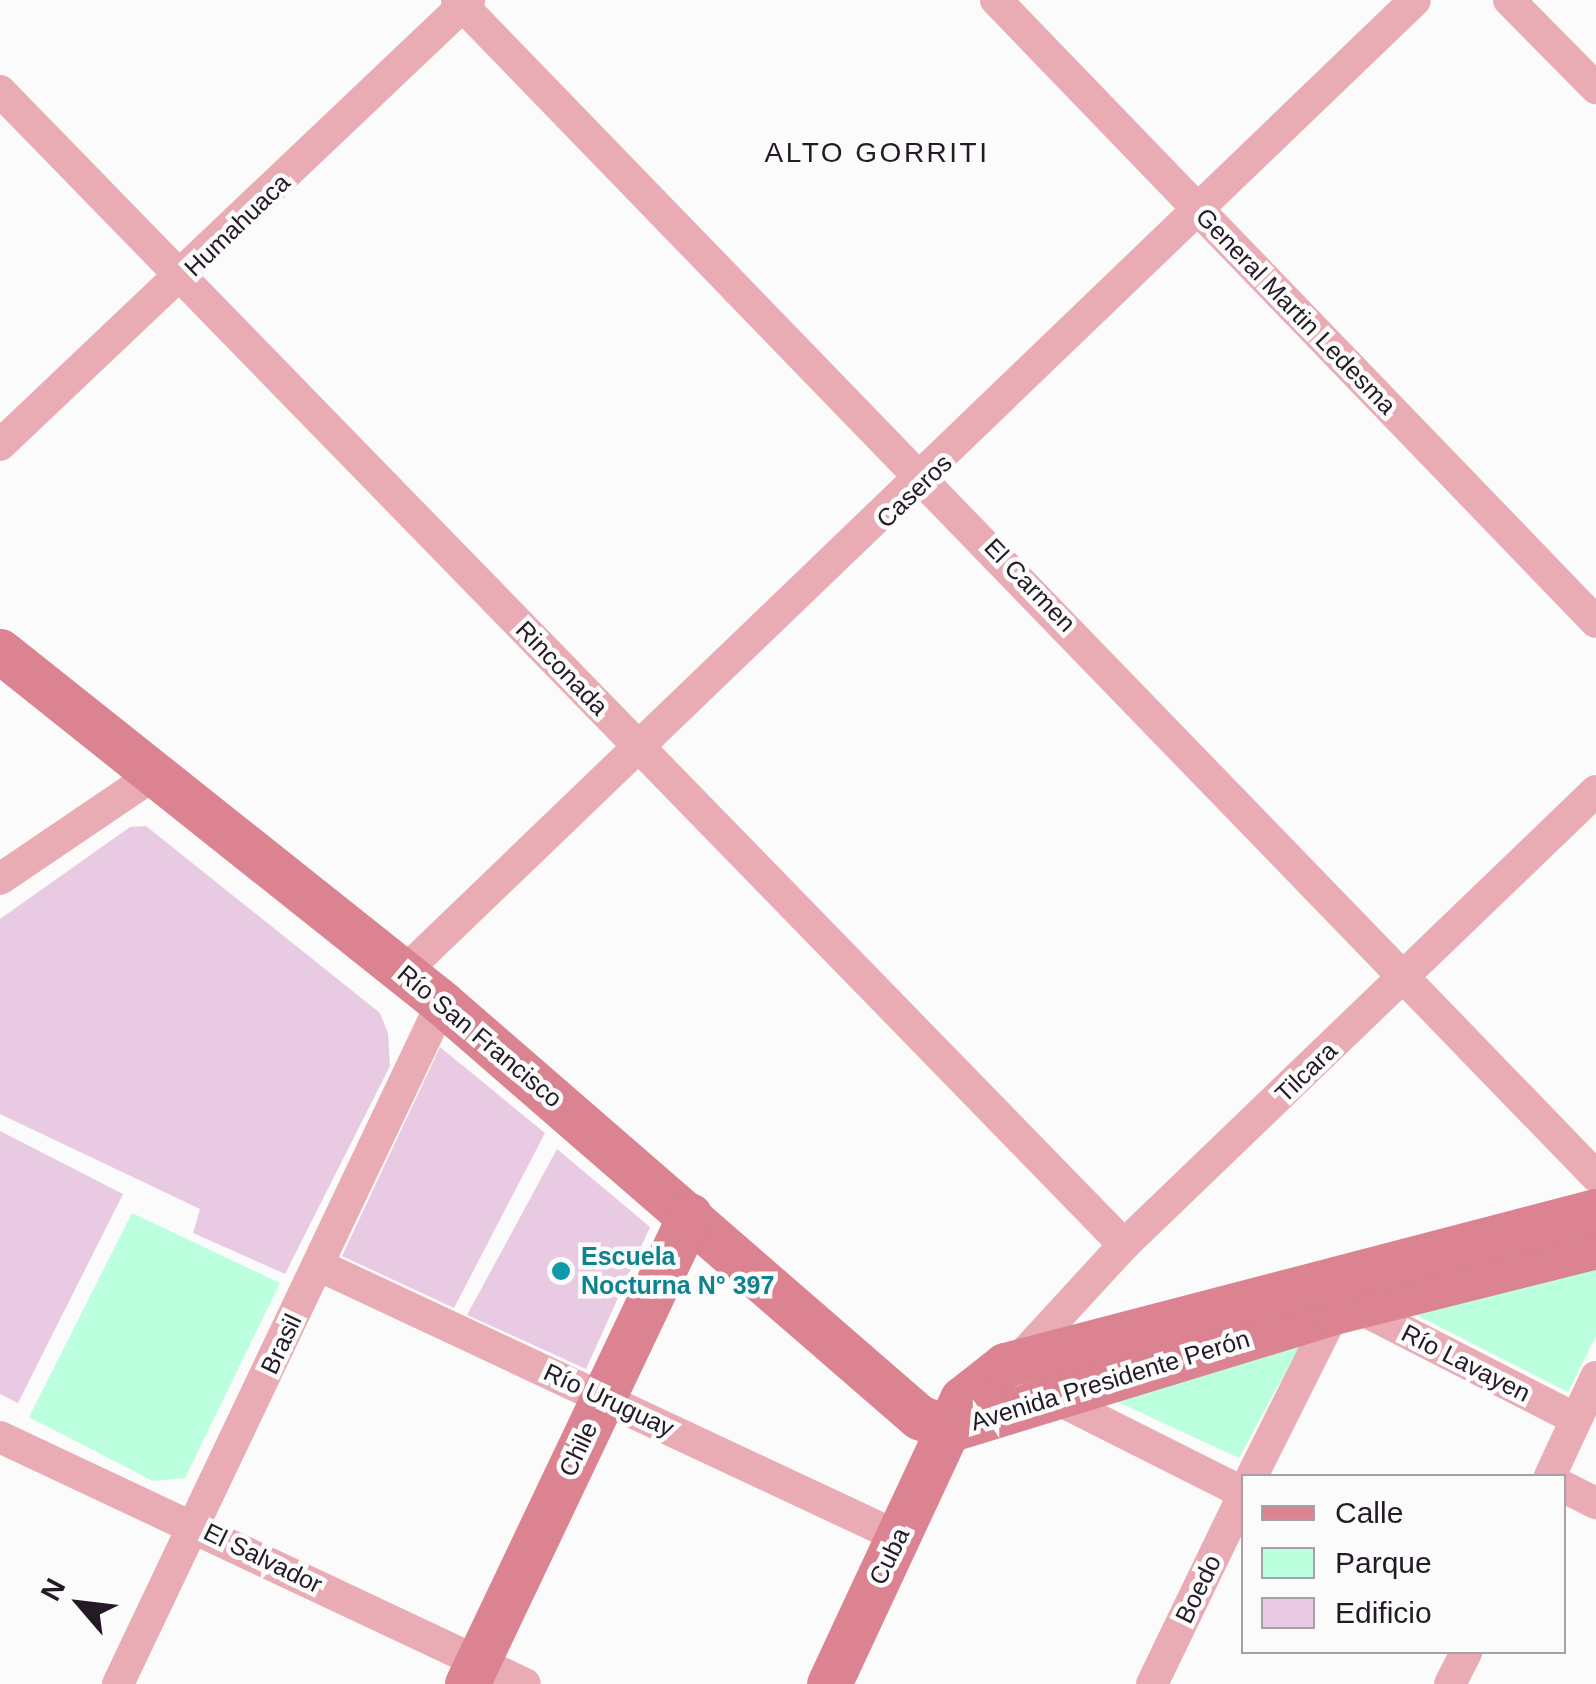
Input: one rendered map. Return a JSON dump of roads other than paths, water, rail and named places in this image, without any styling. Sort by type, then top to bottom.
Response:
[{"type":"main road","name":"Río San Francisco","points":[[0,651],[152,776],[442,1002],[919,1417],[951,1429]]},
{"type":"main road","name":"Avenida Presidente Perón","points":[[951,1429],[972,1386],[1020,1358],[1596,1211]]},
{"type":"main road","name":"Chile","points":[[473,1673],[690,1215]]},
{"type":"main road","name":"Avenida Presidente Perón","points":[[951,1429],[1048,1394],[1344,1309],[1596,1246]]},
{"type":"main road","name":"Cuba","points":[[829,1684],[951,1429]]},
{"type":"street","name":"General Martin Ledesma","points":[[996,0],[1596,622]]},
{"type":"street","name":"Caseros","points":[[404,972],[928,479],[1416,0]]},
{"type":"street","points":[[1509,0],[1596,88]]},
{"type":"street","name":"Humahuaca","points":[[0,444],[184,276],[463,2]]},
{"type":"street","name":"El Carmen","points":[[463,2],[1407,975],[1596,1176]]},
{"type":"street","name":"Rinconada","points":[[0,91],[1124,1246]]},
{"type":"street","points":[[0,880],[152,776]]},
{"type":"street","name":"Tilcara","points":[[1020,1358],[1124,1246],[1596,791]]},
{"type":"street","name":"Brasil","points":[[118,1684],[442,1002]]},
{"type":"street","name":"Río Uruguay","points":[[318,1265],[898,1537]]},
{"type":"street","points":[[1253,1474],[1344,1309]]},
{"type":"street","name":"Río Lavayen","points":[[1344,1309],[1576,1419]]},
{"type":"street","points":[[1551,1474],[1596,1377]]},
{"type":"street","points":[[1048,1394],[1241,1491]]},
{"type":"street","name":"El Salvador","points":[[0,1437],[195,1525],[473,1673],[525,1684]]},
{"type":"street","points":[[1566,1487],[1596,1503]]},
{"type":"street","name":"Boedo","points":[[1152,1684],[1241,1499]]},
{"type":"street","points":[[1450,1684],[1465,1654]]},
{"type":"place","name":"Escuela Nocturna N° 397","points":[[561,1271]]},
{"type":"district","name":"ALTO GORRITI","points":[[877,153]]}]
